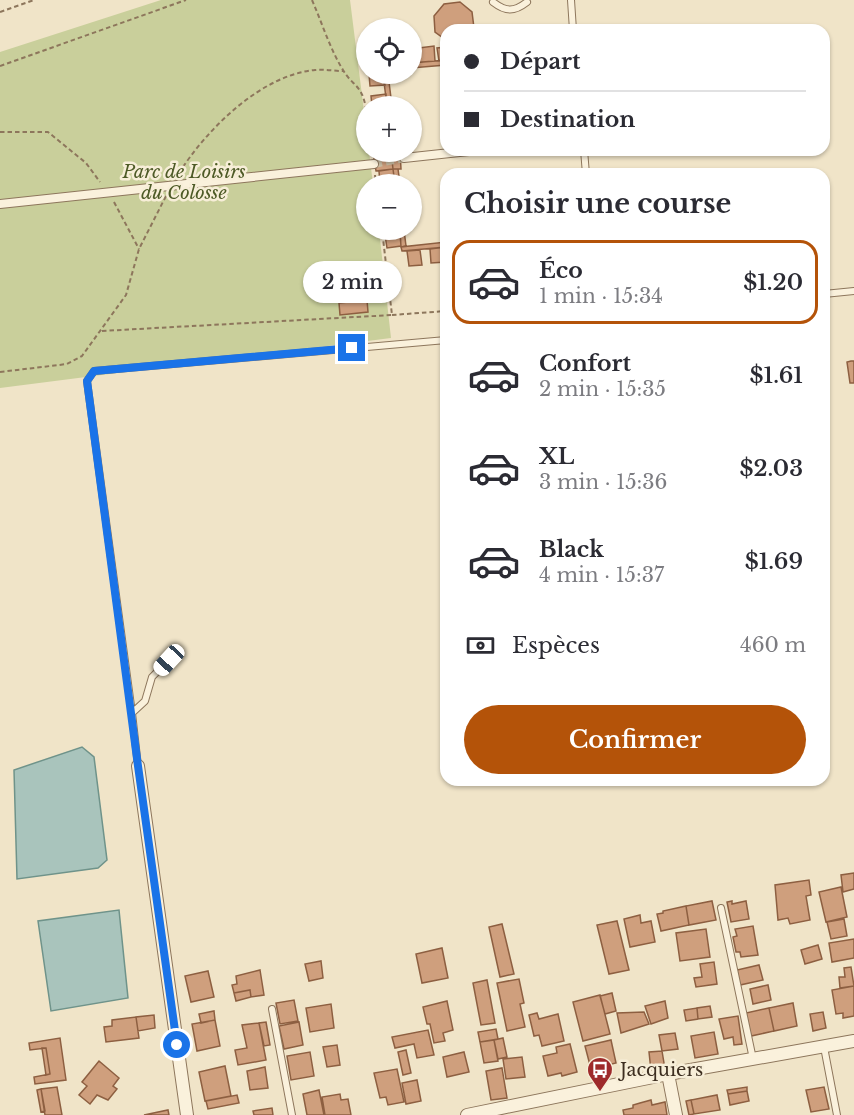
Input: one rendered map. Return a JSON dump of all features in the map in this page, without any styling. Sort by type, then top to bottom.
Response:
[{"type":"street","points":[[422,156],[440,154]]},
{"type":"street","points":[[0,204],[374,164]]},
{"type":"street","points":[[138,766],[187,1115]]},
{"type":"street","points":[[467,1115],[668,1074],[854,1041]]},
{"type":"street","points":[[668,1074],[676,1115]]},
{"type":"lane","points":[[571,0],[573,24]]},
{"type":"lane","points":[[493,2],[502,9],[511,10],[527,2]]},
{"type":"lane","points":[[830,293],[854,291]]},
{"type":"lane","points":[[138,766],[87,381],[94,371],[440,341]]},
{"type":"lane","points":[[132,713],[145,701],[152,678],[169,660]]},
{"type":"lane","points":[[721,908],[753,1060]]},
{"type":"lane","points":[[272,1009],[292,1115]]},
{"type":"lane","points":[[824,1047],[837,1115]]},
{"type":"path","points":[[0,12],[34,0]]},
{"type":"path","points":[[0,66],[186,0]]},
{"type":"path","points":[[312,0],[343,71],[356,83],[363,96]]},
{"type":"path","points":[[0,372],[68,364],[82,356],[126,295],[139,249],[189,157],[240,103],[283,79],[314,70],[343,71]]},
{"type":"path","points":[[0,132],[48,132],[86,163],[108,192],[139,249]]},
{"type":"path","points":[[383,240],[392,315]]},
{"type":"path","points":[[102,331],[440,311]]},
{"type":"green space","name":"Parc de Loisirs du Colosse","points":[[161,0],[350,0],[356,48],[356,84],[361,84],[362,96],[356,96],[356,162],[370,162],[372,174],[356,174],[356,240],[380,240],[391,338],[0,388],[0,52]]},
{"type":"water","points":[[82,747],[94,757],[107,860],[98,868],[17,879],[14,770]]},
{"type":"water","points":[[119,910],[128,998],[51,1011],[38,921]]},
{"type":"building","points":[[460,2],[472,12],[474,24],[440,24],[440,36],[435,32],[434,16],[444,4]]},
{"type":"building","points":[[434,46],[435,61],[422,62],[422,48]]},
{"type":"building","points":[[437,48],[440,48],[440,61],[439,61]]},
{"type":"building","points":[[440,61],[440,66],[422,67],[422,62]]},
{"type":"building","points":[[370,84],[385,85],[370,86]]},
{"type":"building","points":[[384,84],[389,84],[391,96],[386,96]]},
{"type":"building","points":[[375,162],[392,162],[393,169],[376,171]]},
{"type":"building","points":[[392,162],[401,162],[401,169],[393,169]]},
{"type":"building","points":[[393,169],[394,174],[379,174],[379,171]]},
{"type":"building","points":[[393,169],[398,169],[399,174],[394,174]]},
{"type":"building","points":[[386,240],[400,240],[401,246],[387,248]]},
{"type":"building","points":[[401,240],[405,240],[406,246],[401,247]]},
{"type":"building","points":[[440,243],[440,248],[402,251],[401,247]]},
{"type":"building","points":[[440,248],[440,262],[431,263],[430,249]]},
{"type":"building","points":[[420,250],[422,265],[409,266],[407,251]]},
{"type":"building","points":[[367,300],[368,312],[340,315],[339,303]]},
{"type":"building","points":[[854,361],[854,383],[850,383],[847,362]]},
{"type":"building","points":[[854,873],[854,889],[843,892],[841,875]]},
{"type":"building","points":[[809,880],[811,895],[806,896],[810,920],[790,924],[788,918],[778,920],[775,885]]},
{"type":"building","points":[[841,887],[847,917],[826,922],[819,892]]},
{"type":"building","points":[[712,901],[716,920],[689,925],[686,906]]},
{"type":"building","points":[[732,901],[732,904],[746,901],[749,919],[731,922],[727,902]]},
{"type":"building","points":[[686,906],[689,925],[661,931],[657,914]]},
{"type":"building","points":[[640,915],[641,923],[651,921],[655,942],[630,947],[624,919]]},
{"type":"building","points":[[844,919],[847,936],[831,939],[827,922]]},
{"type":"building","points":[[617,921],[629,970],[609,974],[597,925]]},
{"type":"building","points":[[502,924],[514,974],[500,977],[489,927]]},
{"type":"building","points":[[753,926],[758,955],[741,957],[740,952],[736,952],[733,937],[737,936],[735,929]]},
{"type":"building","points":[[706,929],[710,957],[680,961],[676,933]]},
{"type":"building","points":[[854,939],[854,958],[832,962],[829,943]]},
{"type":"building","points":[[818,945],[822,959],[805,964],[801,950]]},
{"type":"building","points":[[442,948],[448,978],[422,983],[416,954]]},
{"type":"building","points":[[321,961],[323,978],[309,981],[305,964]]},
{"type":"building","points":[[714,962],[717,984],[696,987],[694,978],[702,977],[700,964]]},
{"type":"building","points":[[759,965],[763,980],[740,985],[737,970]]},
{"type":"building","points":[[851,967],[854,986],[840,988],[839,977],[845,977],[844,968]]},
{"type":"building","points":[[260,970],[264,995],[251,997],[250,990],[234,993],[232,985],[237,984],[236,976]]},
{"type":"building","points":[[208,971],[214,997],[191,1002],[185,976]]},
{"type":"building","points":[[519,979],[524,1003],[520,1004],[525,1027],[507,1031],[497,983]]},
{"type":"building","points":[[487,980],[495,1023],[481,1025],[473,983]]},
{"type":"building","points":[[768,985],[771,1000],[753,1004],[750,989]]},
{"type":"building","points":[[854,986],[854,1016],[843,1018],[843,1013],[836,1014],[832,990]]},
{"type":"building","points":[[250,990],[251,997],[236,1001],[234,993]]},
{"type":"building","points":[[612,993],[616,1011],[605,1014],[600,996]]},
{"type":"building","points":[[600,995],[610,1034],[583,1041],[573,1002]]},
{"type":"building","points":[[294,1000],[298,1021],[280,1024],[276,1003]]},
{"type":"building","points":[[447,1001],[453,1030],[443,1033],[445,1041],[434,1043],[423,1007]]},
{"type":"building","points":[[665,1001],[668,1018],[651,1024],[645,1006]]},
{"type":"building","points":[[793,1003],[797,1026],[774,1031],[769,1008]]},
{"type":"building","points":[[331,1004],[334,1028],[310,1032],[306,1008]]},
{"type":"building","points":[[710,1006],[712,1017],[698,1019],[697,1008]]},
{"type":"building","points":[[697,1008],[698,1019],[686,1021],[684,1010]]},
{"type":"building","points":[[769,1008],[774,1031],[751,1036],[746,1013]]},
{"type":"building","points":[[214,1011],[215,1020],[201,1023],[199,1014]]},
{"type":"building","points":[[644,1012],[649,1024],[621,1033],[617,1013]]},
{"type":"building","points":[[823,1012],[826,1028],[813,1031],[810,1014]]},
{"type":"building","points":[[537,1013],[539,1019],[558,1014],[564,1041],[542,1046],[539,1035],[534,1036],[529,1015]]},
{"type":"building","points":[[154,1015],[155,1028],[138,1031],[136,1017]]},
{"type":"building","points":[[738,1016],[742,1044],[734,1045],[733,1037],[724,1039],[719,1019]]},
{"type":"building","points":[[136,1017],[139,1038],[106,1042],[104,1027],[112,1026],[112,1020]]},
{"type":"building","points":[[215,1020],[220,1046],[197,1051],[192,1024]]},
{"type":"building","points":[[266,1022],[270,1045],[264,1046],[259,1023]]},
{"type":"building","points":[[299,1022],[303,1045],[284,1049],[279,1026]]},
{"type":"building","points":[[259,1023],[266,1060],[238,1065],[235,1050],[247,1048],[242,1025]]},
{"type":"building","points":[[496,1029],[498,1039],[480,1042],[478,1032]]},
{"type":"building","points":[[428,1030],[434,1055],[417,1058],[414,1044],[395,1048],[392,1037]]},
{"type":"building","points":[[714,1032],[718,1054],[695,1058],[691,1036]]},
{"type":"building","points":[[675,1033],[678,1049],[662,1051],[659,1035]]},
{"type":"building","points":[[60,1038],[66,1080],[35,1084],[34,1077],[50,1074],[46,1048],[30,1050],[29,1043]]},
{"type":"building","points":[[503,1038],[507,1057],[498,1059],[494,1040]]},
{"type":"building","points":[[494,1040],[498,1061],[484,1063],[480,1042]]},
{"type":"building","points":[[611,1040],[616,1063],[591,1069],[585,1046]]},
{"type":"building","points":[[570,1044],[577,1072],[562,1076],[561,1073],[548,1076],[543,1056],[557,1053],[556,1047]]},
{"type":"building","points":[[337,1045],[340,1065],[327,1067],[323,1047]]},
{"type":"building","points":[[42,1048],[46,1048],[50,1074],[46,1075]]},
{"type":"building","points":[[406,1050],[411,1073],[403,1075],[398,1052]]},
{"type":"building","points":[[662,1051],[665,1069],[651,1071],[649,1052]]},
{"type":"building","points":[[310,1052],[314,1076],[291,1080],[287,1056]]},
{"type":"building","points":[[464,1052],[469,1072],[447,1077],[443,1057]]},
{"type":"building","points":[[522,1057],[525,1077],[506,1079],[503,1059]]},
{"type":"building","points":[[99,1061],[119,1078],[113,1086],[117,1089],[108,1100],[97,1095],[90,1104],[79,1095],[87,1086],[82,1082]]},
{"type":"building","points":[[225,1066],[231,1096],[205,1101],[199,1072]]},
{"type":"building","points":[[265,1067],[268,1088],[250,1090],[247,1071]]},
{"type":"building","points":[[502,1068],[507,1098],[491,1100],[486,1071]]},
{"type":"building","points":[[397,1069],[404,1102],[388,1105],[386,1097],[380,1098],[374,1073]]},
{"type":"building","points":[[417,1080],[421,1101],[406,1104],[402,1083]]},
{"type":"building","points":[[57,1087],[62,1115],[45,1115],[41,1089]]},
{"type":"building","points":[[747,1087],[747,1091],[728,1094],[727,1090]]},
{"type":"building","points":[[824,1087],[829,1109],[811,1112],[806,1090]]},
{"type":"building","points":[[41,1089],[45,1111],[41,1112],[37,1090]]},
{"type":"building","points":[[319,1090],[324,1115],[307,1115],[303,1094]]},
{"type":"building","points":[[747,1091],[749,1101],[730,1105],[728,1094]]},
{"type":"building","points":[[340,1094],[341,1100],[348,1099],[351,1115],[325,1115],[322,1097]]},
{"type":"building","points":[[237,1095],[239,1103],[208,1109],[206,1101]]},
{"type":"building","points":[[717,1095],[720,1110],[694,1114],[691,1100]]},
{"type":"building","points":[[651,1100],[652,1105],[665,1102],[667,1115],[624,1115],[623,1110]]},
{"type":"building","points":[[691,1100],[694,1114],[689,1115],[686,1101]]},
{"type":"building","points":[[272,1108],[273,1115],[254,1115],[253,1111]]},
{"type":"building","points":[[168,1110],[169,1115],[144,1115]]},
{"type":"tunnel","points":[[374,164],[384,162]]},
{"type":"place","name":"Jacquiers","points":[[600,1093]]},
{"type":"route","points":[[177,1045],[87,381],[94,371],[352,348]]}]
